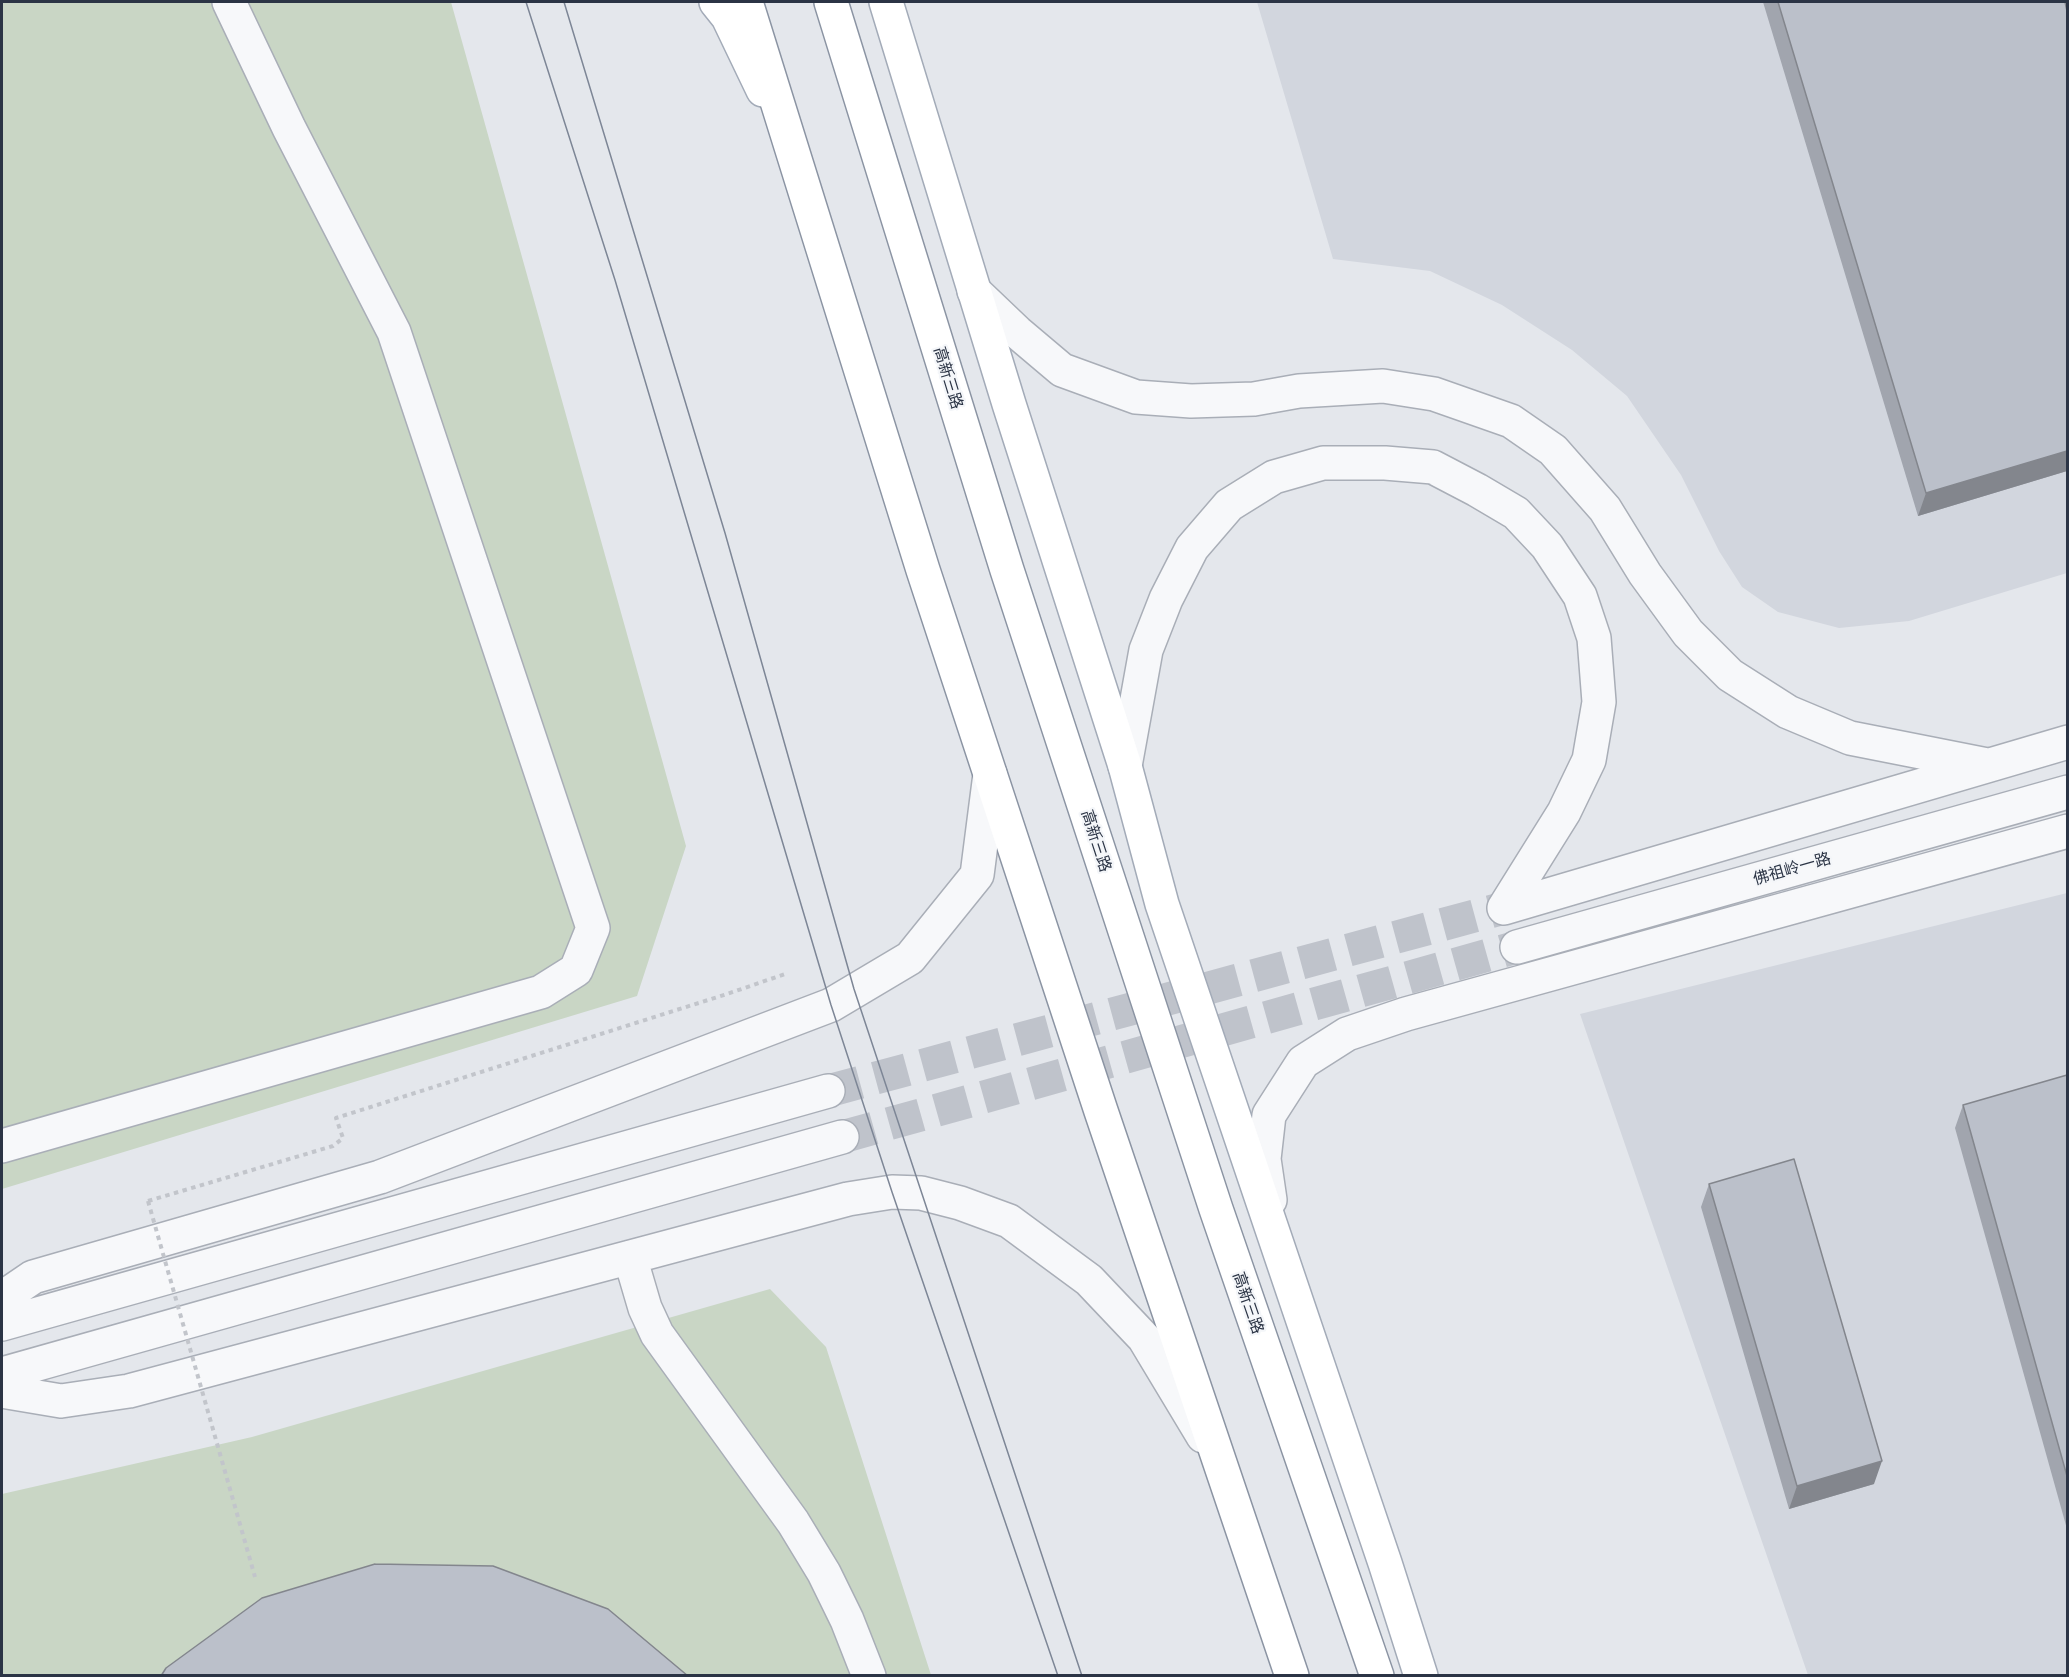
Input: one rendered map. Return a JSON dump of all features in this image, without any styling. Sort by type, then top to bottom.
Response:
[{"type":"main road","points":[[716,2],[728,17],[793,151]]},
{"type":"main road","points":[[746,2],[923,570],[1217,1459],[1292,1676]]},
{"type":"main road","name":"高新三路","points":[[831,2],[1018,603],[1216,1209],[1377,1676]]},
{"type":"main road","points":[[886,2],[974,291],[1125,766],[1162,904],[1421,1676]]},
{"type":"street","points":[[2,1146],[541,992],[576,970],[593,928],[394,332],[229,2]]},
{"type":"street","points":[[974,291],[1062,370],[1136,397],[1191,401],[1254,399],[1299,391],[1383,386],[1434,394],[1511,420],[1553,450],[1605,509],[1645,574],[1682,624],[1730,675],[1788,712],[1850,738],[1988,765]]},
{"type":"street","points":[[1125,766],[1146,650],[1166,599],[1192,548],[1228,505],[1274,477],[1323,463],[1385,463],[1433,467],[1516,513],[1547,546],[1580,596],[1594,638],[1599,702],[1589,760],[1564,812],[1504,908],[2067,742]]},
{"type":"street","points":[[2,1298],[33,1277],[380,1177],[831,1005],[854,989],[910,958],[977,875],[990,774]]},
{"type":"street","name":"佛祖岭一路","points":[[1517,947],[2067,792]]},
{"type":"street","points":[[1277,1243],[1264,1160],[1269,1115],[1303,1062],[1347,1034],[1406,1014],[2067,831]]},
{"type":"street","points":[[2,1324],[828,1091]]},
{"type":"street","points":[[2,1374],[842,1137]]},
{"type":"street","points":[[2,1391],[61,1401],[129,1391],[848,1199],[892,1192],[921,1192],[1009,1221],[1089,1280],[1144,1338],[1217,1459]]},
{"type":"street","points":[[630,1257],[645,1308],[657,1334],[794,1522],[847,1620],[869,1676]]},
{"type":"path","points":[[255,1577],[148,1201],[333,1146],[343,1138],[336,1118],[716,998],[788,973]]},
{"type":"shaded area","points":[[1257,2],[2067,2],[2067,573],[1909,621],[1839,628],[1778,612],[1742,587],[1719,551],[1681,475],[1627,396],[1572,350],[1502,305],[1430,271],[1333,259]]},
{"type":"shaded area","points":[[2067,893],[2067,1675],[1808,1675],[1580,1014]]},
{"type":"green space","points":[[2,2],[451,2],[686,846],[637,996],[2,1189]]},
{"type":"green space","points":[[770,1289],[826,1347],[931,1675],[2,1675],[2,1494],[252,1437]]},
{"type":"building","points":[[1778,2],[2065,2],[2067,11],[2067,451],[1926,493]]},
{"type":"building","points":[[2067,1075],[2067,1476],[1963,1105]]},
{"type":"building","points":[[1794,1159],[1882,1461],[1797,1486],[1709,1184]]},
{"type":"building","points":[[375,1564],[493,1566],[608,1609],[688,1676],[161,1676],[166,1668],[262,1598]]},
{"type":"tunnel","points":[[828,1091],[1504,908]]},
{"type":"tunnel","points":[[842,1137],[1517,947]]},
{"type":"tram line","points":[[526,2],[615,280],[831,1005],[892,1192],[1058,1676]]},
{"type":"tram line","points":[[564,2],[725,533],[854,989],[1082,1676]]}]
